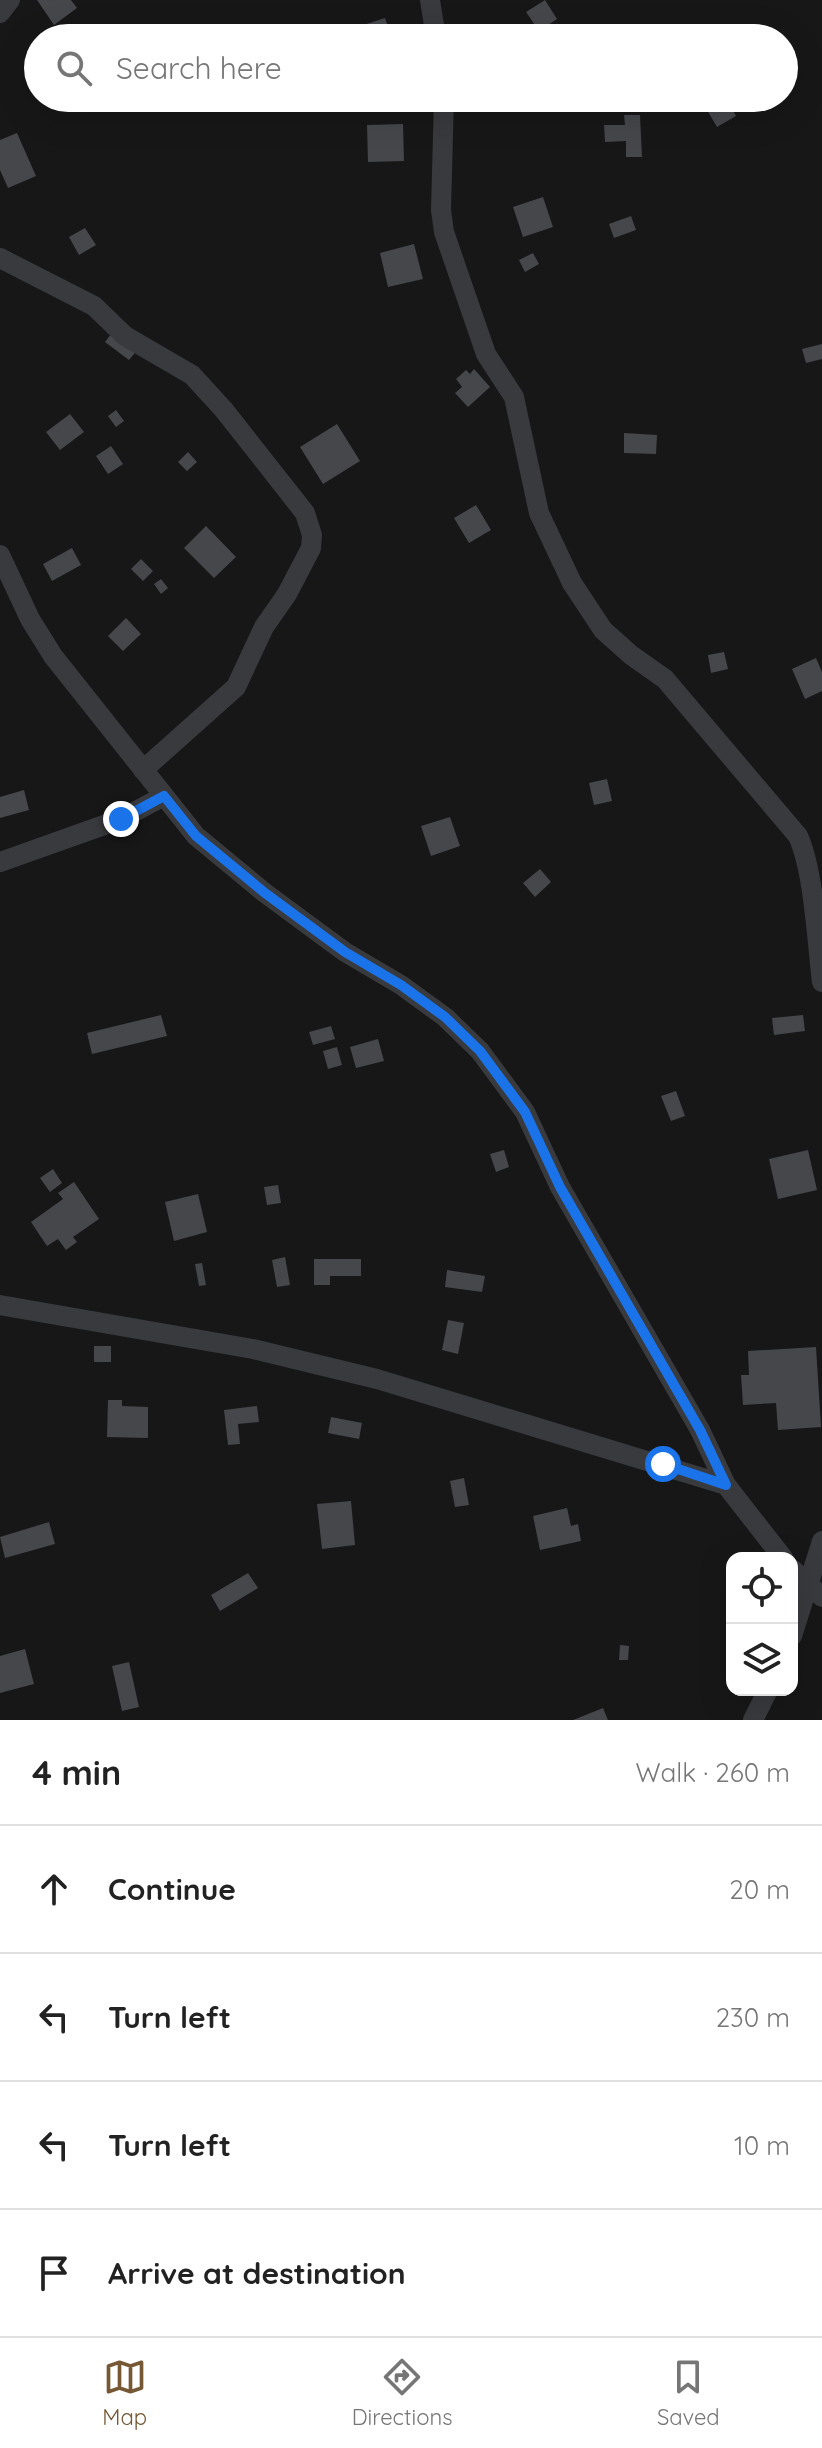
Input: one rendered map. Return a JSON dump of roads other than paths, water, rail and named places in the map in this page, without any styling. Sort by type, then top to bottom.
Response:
[{"type":"street","points":[[0,13],[10,0]]},
{"type":"street","points":[[430,0],[434,24]]},
{"type":"street","points":[[444,112],[441,210],[444,232],[486,354],[514,397],[539,513],[572,583],[603,630],[665,679],[798,836],[822,854]]},
{"type":"street","points":[[0,258],[94,306],[125,336],[192,375],[224,410],[305,513],[312,535],[311,548],[287,594],[264,627],[236,687],[143,770]]},
{"type":"street","points":[[0,555],[30,619],[53,656],[196,836],[265,893],[345,952],[401,985],[445,1017],[480,1051],[525,1112],[560,1187],[700,1430],[726,1485],[778,1552]]},
{"type":"street","points":[[0,862],[121,819],[164,796]]},
{"type":"street","points":[[798,836],[809,882],[822,982]]},
{"type":"street","points":[[0,1305],[253,1349],[377,1379],[726,1485]]},
{"type":"street","points":[[798,1624],[815,1591],[822,1541]]},
{"type":"street","points":[[798,1575],[815,1591]]},
{"type":"street","points":[[753,1720],[765,1696]]}]
